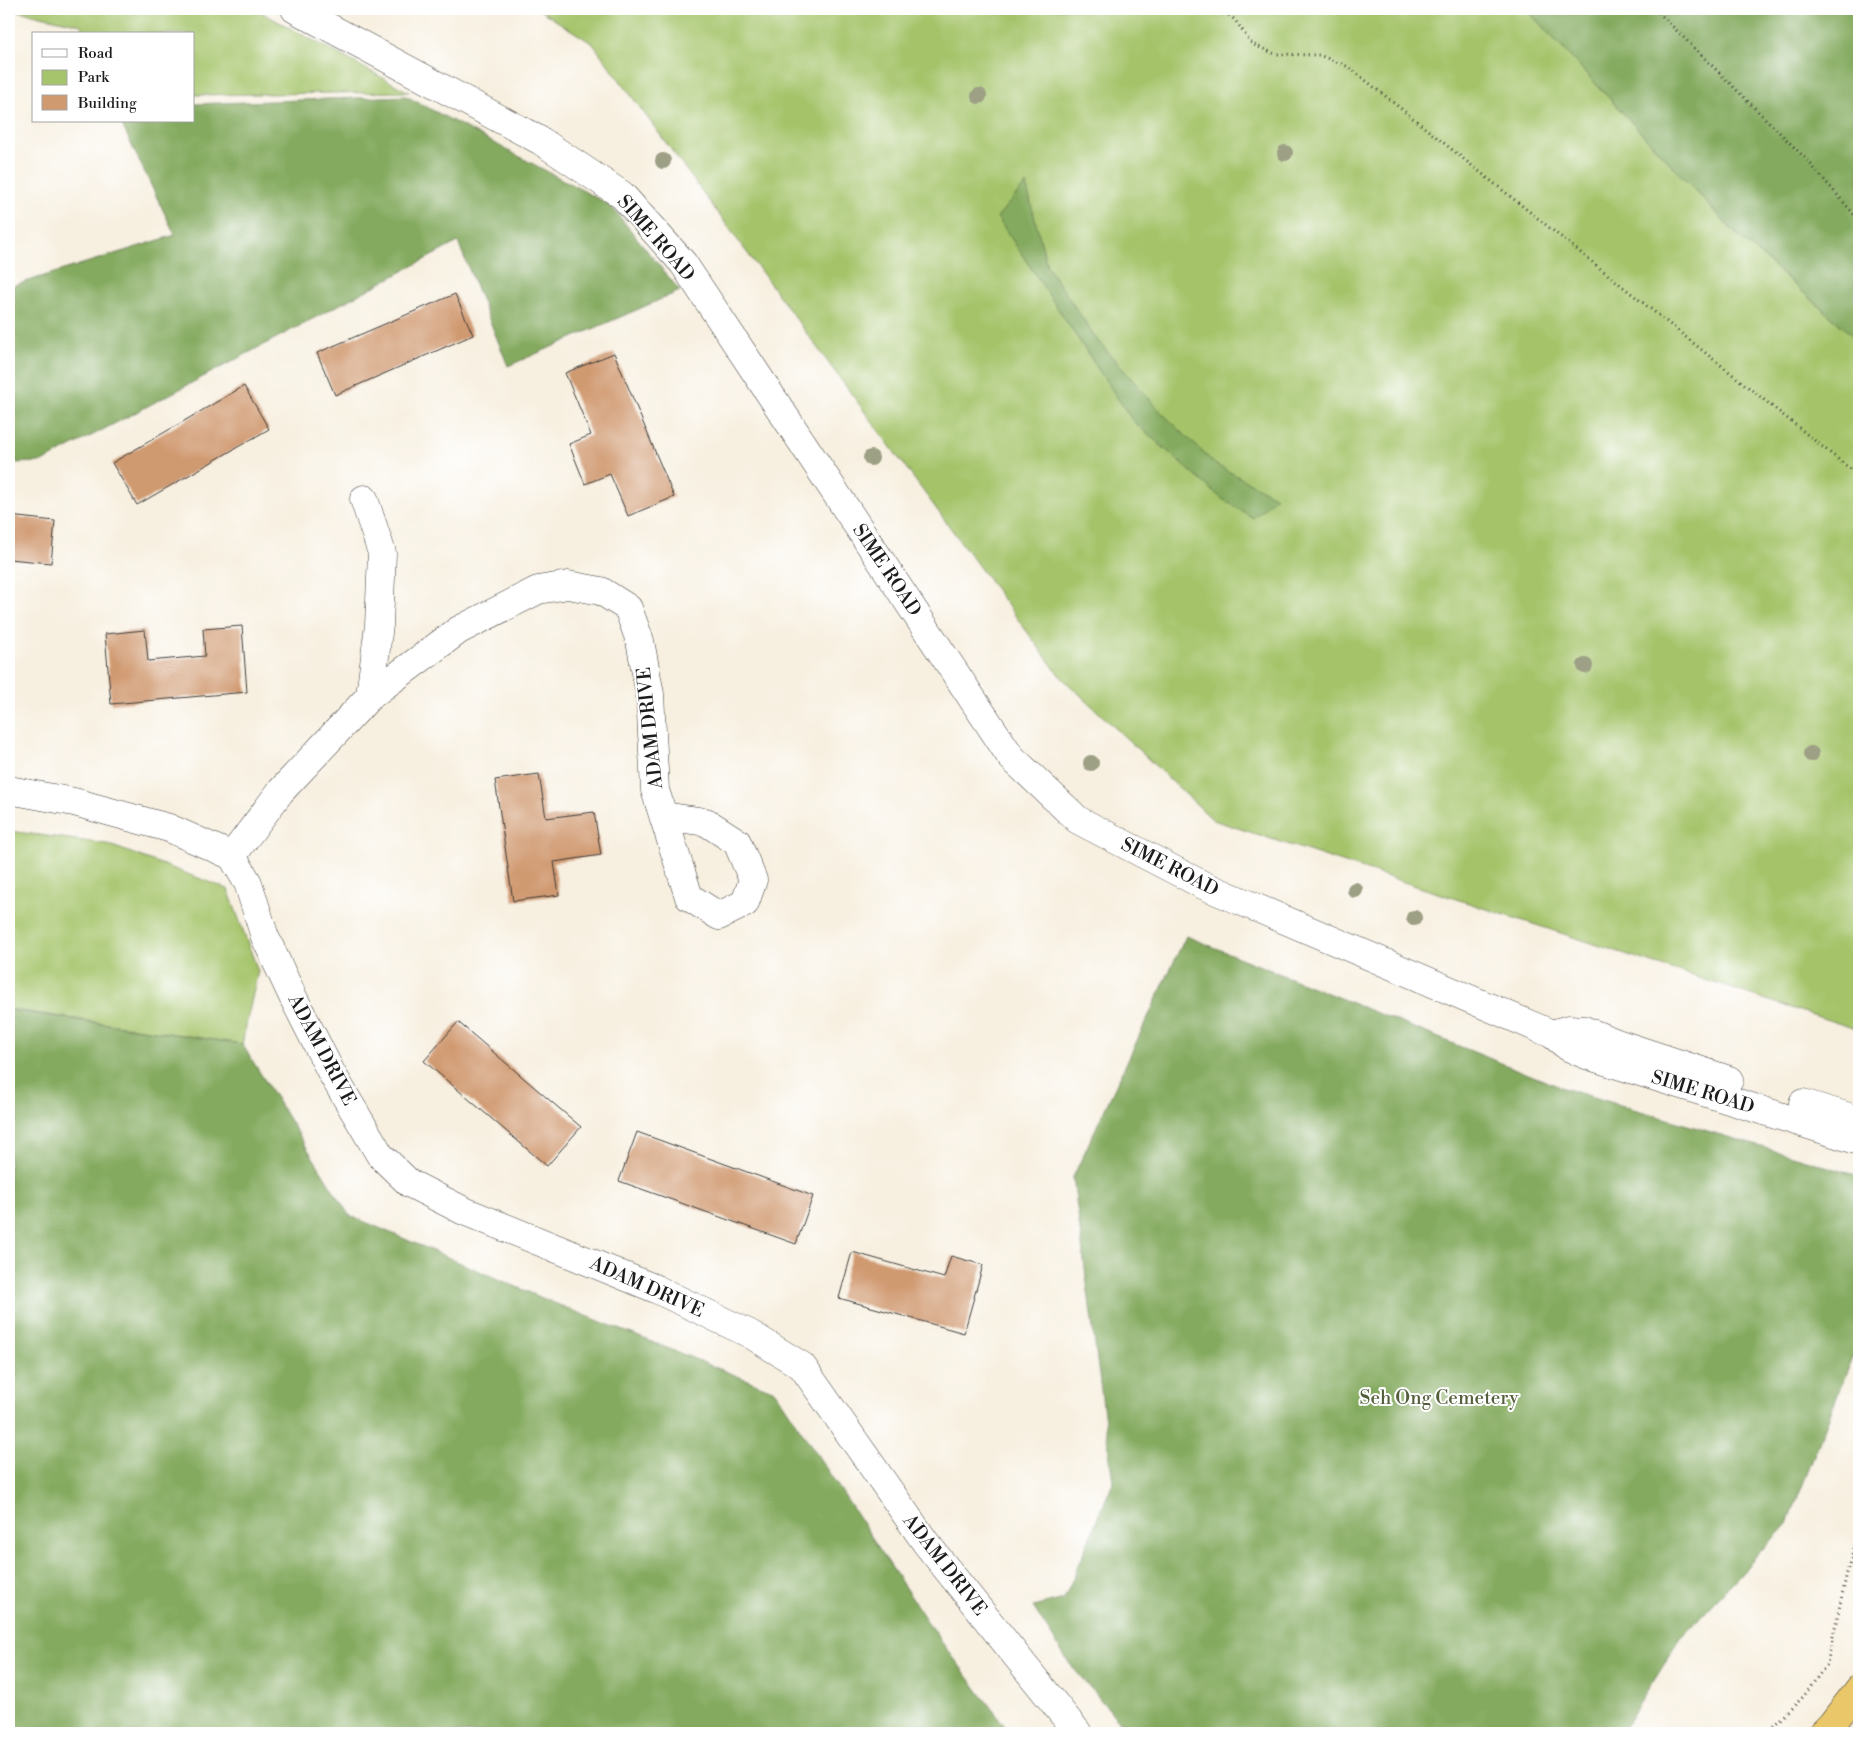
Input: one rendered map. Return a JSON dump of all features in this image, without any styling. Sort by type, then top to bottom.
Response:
[{"type":"highway","points":[[1823,1733],[1859,1689]]},
{"type":"street","name":"SIME ROAD","points":[[295,9],[541,141],[622,195],[683,263],[1011,757],[1078,820],[1203,885],[1552,1034],[1568,1047],[1586,1055],[1859,1141]]},
{"type":"street","points":[[364,499],[382,553],[379,625],[370,696]]},
{"type":"street","name":"ADAM DRIVE","points":[[663,816],[655,790],[650,694],[640,641],[628,608],[601,591],[568,584],[538,590],[458,630],[370,696],[280,792],[232,856],[248,884],[265,937],[293,997],[331,1072],[380,1155],[409,1183],[448,1203],[656,1289],[750,1334],[802,1366],[926,1544],[1078,1733]]},
{"type":"street","points":[[9,790],[74,802],[169,828],[232,856]]},
{"type":"street","name":"SIME ROAD","points":[[1552,1034],[1569,1029],[1584,1030],[1617,1044],[1859,1120]]},
{"type":"path","points":[[1221,9],[1235,20],[1252,44],[1275,54],[1319,55],[1349,67],[1859,476]]},
{"type":"path","points":[[1655,9],[1807,160],[1859,220]]},
{"type":"path","points":[[1766,1733],[1804,1696],[1827,1664],[1848,1568],[1859,1531]]},
{"type":"green space","points":[[9,9],[255,9],[409,92],[195,95],[195,32],[84,32],[81,25]]},
{"type":"green space","points":[[538,9],[1526,9],[1733,231],[1859,341],[1859,1030],[1213,820],[1059,675],[593,44]]},
{"type":"green space","points":[[1526,9],[1859,9],[1859,341],[1733,231]]},
{"type":"green space","points":[[406,96],[610,205],[680,291],[508,366],[458,242],[42,462],[9,463],[9,287],[175,235],[120,122],[195,122],[195,104]]},
{"type":"green space","points":[[1026,184],[1047,266],[1098,341],[1161,412],[1215,464],[1276,497],[1253,518],[1221,498],[1132,420],[997,217]]},
{"type":"green space","points":[[9,831],[107,844],[228,889],[258,971],[242,1044],[9,1009]]},
{"type":"green space","name":"Seh Ong Cemetery","points":[[1186,936],[1563,1088],[1859,1176],[1859,1340],[1788,1523],[1682,1636],[1621,1733],[1129,1733],[1069,1663],[1033,1607],[1064,1599],[1113,1482],[1073,1177]]},
{"type":"green space","points":[[9,1010],[242,1044],[349,1215],[554,1303],[775,1391],[935,1633],[1010,1733],[9,1733]]},
{"type":"building","points":[[455,294],[473,335],[335,395],[317,353]]},
{"type":"building","points":[[614,353],[674,497],[628,516],[610,474],[585,484],[569,444],[591,435],[565,373]]},
{"type":"building","points":[[244,386],[269,429],[137,505],[112,463]]},
{"type":"building","points":[[9,516],[55,521],[51,563],[9,559]]},
{"type":"building","points":[[242,626],[247,692],[111,704],[105,634],[145,630],[148,661],[205,656],[203,629]]},
{"type":"building","points":[[539,774],[546,818],[594,812],[601,855],[554,862],[559,895],[513,901],[495,780]]},
{"type":"building","points":[[458,1022],[581,1127],[547,1166],[424,1061]]},
{"type":"building","points":[[637,1132],[813,1196],[796,1244],[619,1181]]},
{"type":"building","points":[[852,1252],[944,1278],[951,1256],[983,1265],[964,1333],[839,1298]]}]
